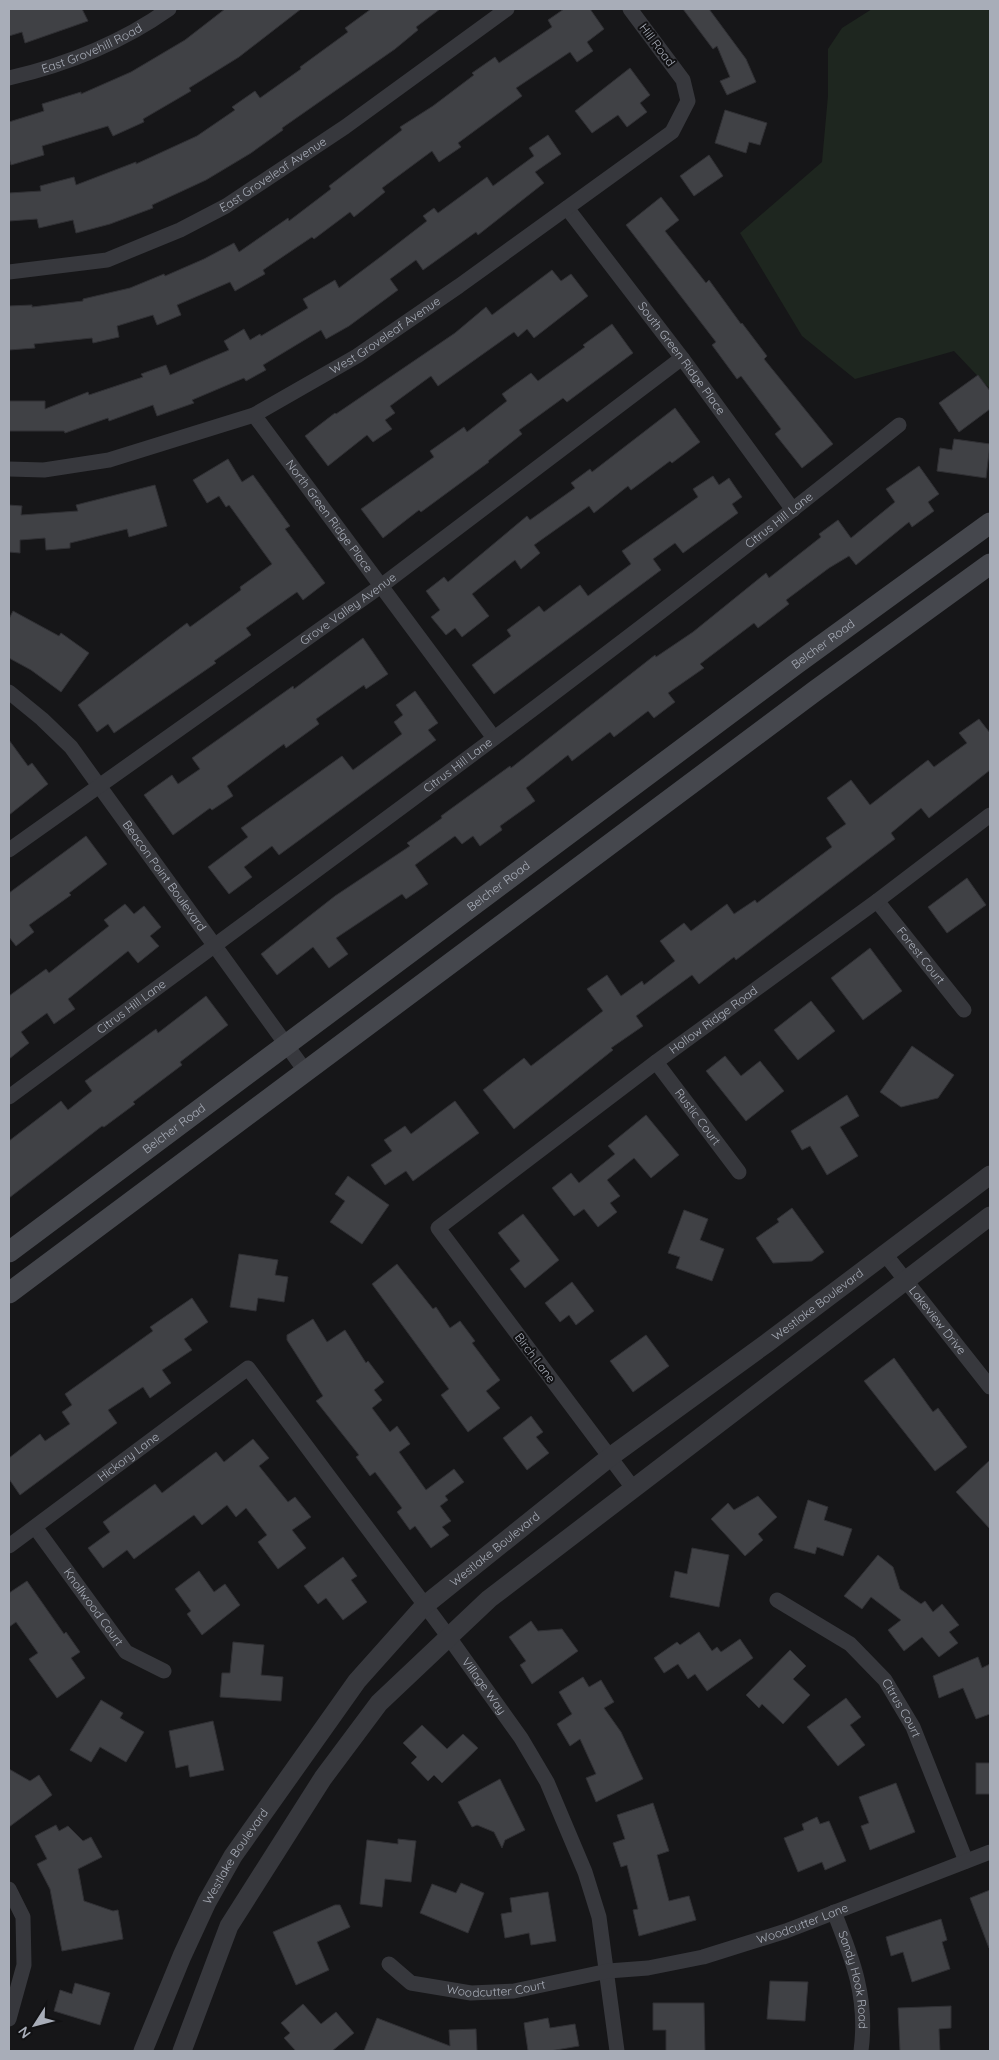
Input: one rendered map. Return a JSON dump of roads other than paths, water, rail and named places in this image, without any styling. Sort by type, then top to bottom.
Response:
[{"type":"main road","name":"Belcher Road","points":[[9,1252],[796,664],[990,523]]},
{"type":"main road","points":[[9,1293],[815,691],[990,564]]},
{"type":"street","name":"East Grovehill Road","points":[[9,78],[86,55],[169,9]]},
{"type":"street","name":"East Groveleaf Avenue","points":[[9,272],[107,260],[180,230],[226,206],[345,127],[507,9]]},
{"type":"street","name":"Hill Road","points":[[630,9],[683,80]]},
{"type":"street","name":"West Groveleaf Avenue","points":[[9,470],[44,470],[109,460],[254,415],[357,356],[672,132],[688,100],[683,80]]},
{"type":"street","name":"South Green Ridge Place","points":[[567,208],[682,358],[793,510]]},
{"type":"street","name":"Grove Valley Avenue","points":[[9,850],[381,586],[682,358]]},
{"type":"street","name":"North Green Ridge Place","points":[[254,415],[494,738]]},
{"type":"street","name":"Citrus Hill Lane","points":[[9,1097],[494,738],[793,510],[899,425]]},
{"type":"street","name":"Beacon Point Boulevard","points":[[9,692],[42,719],[71,747],[101,785],[306,1072]]},
{"type":"street","name":"Hollow Ridge Road","points":[[438,1228],[656,1062],[877,901],[990,815]]},
{"type":"street","name":"Forest Court","points":[[877,901],[964,1010]]},
{"type":"street","name":"Rustic Court","points":[[656,1062],[738,1172]]},
{"type":"street","name":"Westlake Boulevard","points":[[144,2051],[182,1956],[207,1902],[233,1856],[357,1680],[424,1606],[610,1457],[767,1343],[990,1175]]},
{"type":"street","points":[[182,2051],[229,1926],[323,1778],[379,1703],[489,1599],[990,1216]]},
{"type":"street","name":"Birch Lane","points":[[438,1228],[633,1488]]},
{"type":"street","name":"Lakeview Drive","points":[[884,1253],[990,1388]]},
{"type":"street","name":"Hickory Lane","points":[[9,1546],[248,1368]]},
{"type":"street","name":"Village Way","points":[[248,1368],[448,1636],[521,1738],[547,1782],[588,1881],[599,1918],[608,1971],[617,2051]]},
{"type":"street","name":"Knollwood Court","points":[[35,1527],[126,1652],[164,1670]]},
{"type":"street","name":"Citrus Court","points":[[777,1600],[850,1644],[885,1680],[913,1727],[966,1861]]},
{"type":"street","name":"Woodcutter Lane","points":[[608,1971],[648,1968],[703,1957],[786,1931],[990,1852]]},
{"type":"street","points":[[9,1889],[24,1917],[24,1965],[9,2019]]},
{"type":"street","name":"Sandy Hook Road","points":[[834,1912],[855,1965],[863,2010],[861,2051]]},
{"type":"street","name":"Woodcutter Court","points":[[389,1964],[411,1983],[471,1993],[514,1991],[608,1971]]}]
